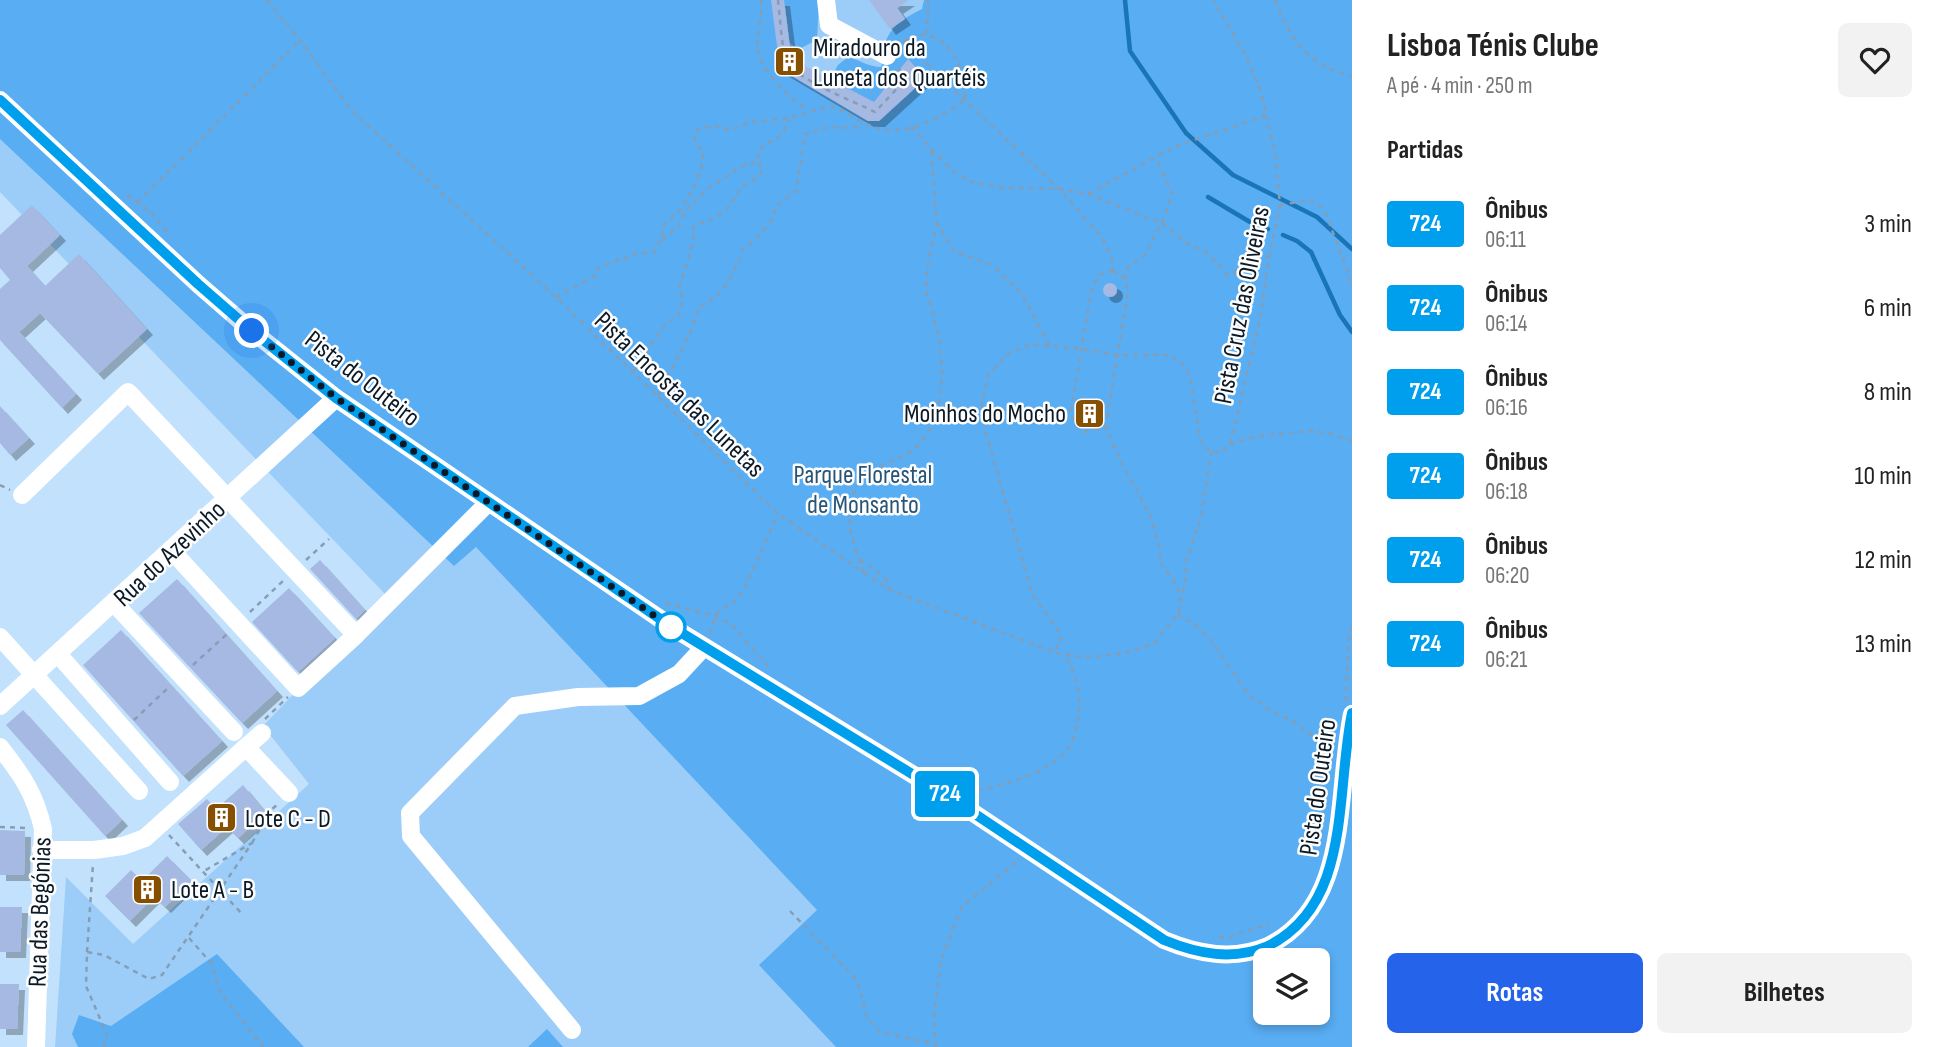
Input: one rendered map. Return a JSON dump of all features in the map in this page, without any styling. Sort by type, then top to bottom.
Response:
[{"type":"street","points":[[826,0],[829,25],[887,56]]},
{"type":"street","points":[[0,100],[198,284],[336,398],[704,648],[948,796],[1164,940],[1189,951],[1210,955],[1247,952],[1284,939],[1297,929],[1316,907],[1333,873],[1348,712]]},
{"type":"street","points":[[22,495],[128,392],[356,635]]},
{"type":"street","name":"Rua do Azevinho","points":[[0,706],[336,398]]},
{"type":"street","points":[[172,551],[298,688],[356,635],[488,503]]},
{"type":"street","points":[[114,603],[234,732]]},
{"type":"street","points":[[0,637],[139,791]]},
{"type":"street","points":[[572,1030],[411,836],[410,813],[515,706],[578,697],[639,696],[679,674],[704,648]]},
{"type":"street","points":[[58,654],[170,782]]},
{"type":"street","points":[[41,850],[94,850],[123,846],[145,838],[262,733]]},
{"type":"street","name":"Rua das Begónias","points":[[0,747],[29,786],[43,829],[36,1047]]},
{"type":"street","points":[[246,747],[289,793]]},
{"type":"path","name":"Pista Encosta das Lunetas","points":[[267,0],[351,110],[556,296],[778,514],[890,590],[1065,654],[1103,656],[1153,643],[1178,614]]},
{"type":"path","points":[[761,0],[761,26],[757,48],[764,65],[794,101],[809,111]]},
{"type":"path","points":[[778,0],[786,59],[794,70],[875,111],[907,78],[887,56]]},
{"type":"path","points":[[926,34],[928,0]]},
{"type":"path","name":"Pista Cruz das Oliveiras","points":[[1081,349],[1118,355],[1170,355],[1184,365],[1191,381],[1203,445],[1210,452],[1222,452],[1230,444],[1260,320],[1280,205],[1275,151],[1260,89],[1245,54],[1213,0]]},
{"type":"path","points":[[1275,0],[1284,25],[1303,51],[1334,72],[1352,76]]},
{"type":"path","points":[[965,100],[963,77],[956,60],[938,39],[926,34],[916,34],[906,39],[935,72],[1059,189],[1102,237],[1111,256],[1113,271]]},
{"type":"path","points":[[138,202],[300,40]]},
{"type":"path","points":[[661,241],[663,226],[681,209],[694,188],[701,169],[702,153],[694,139],[698,129],[715,126],[731,130],[749,122],[789,118],[830,106],[883,130],[908,130],[944,114],[965,100]]},
{"type":"path","points":[[1088,194],[1176,146],[1265,116]]},
{"type":"path","points":[[757,162],[759,152],[766,142],[777,138],[784,131],[789,118]]},
{"type":"path","points":[[658,396],[691,331],[699,307],[712,301],[727,285],[739,262],[741,250],[759,236],[775,216],[776,206],[796,191],[805,134],[829,127],[853,128],[862,122]]},
{"type":"path","points":[[911,127],[953,171],[972,183],[1027,190],[1059,189],[1088,194],[1162,223],[1187,243],[1206,252],[1228,275],[1234,274],[1237,265],[1245,259],[1269,257]]},
{"type":"path","points":[[865,573],[849,526],[852,496],[860,481],[882,465],[905,457],[927,433],[940,400],[942,357],[926,288],[937,223],[931,149]]},
{"type":"path","points":[[1156,158],[1172,193],[1162,223],[1146,254],[1127,268],[1125,279],[1128,292],[1105,424],[1119,458],[1150,515],[1161,564],[1177,586],[1181,603]]},
{"type":"path","points":[[556,296],[594,276],[599,267],[638,253],[653,253],[661,241],[678,227],[685,212],[707,189],[744,165],[757,162]]},
{"type":"path","points":[[633,372],[665,325],[678,315],[683,301],[679,288],[694,240],[694,226],[717,216],[727,208],[743,186],[759,177],[763,168],[757,162]]},
{"type":"path","points":[[127,195],[152,213],[177,244]]},
{"type":"path","points":[[1280,205],[1310,200],[1324,209],[1352,289]]},
{"type":"path","points":[[937,223],[954,251],[992,265],[1022,294],[1051,348]]},
{"type":"path","points":[[1105,424],[1100,429],[1086,432],[1074,425],[1071,418],[1094,280],[1105,272],[1113,271],[1125,279]]},
{"type":"path","points":[[1054,652],[1062,640],[1061,634],[1032,594],[984,426],[982,403],[988,374],[1010,352],[1032,344],[1081,349]]},
{"type":"path","points":[[1230,444],[1258,436],[1311,430],[1352,441]]},
{"type":"path","points":[[1210,452],[1201,518],[1186,560],[1178,614],[1210,639],[1249,695],[1269,710],[1293,721],[1330,751]]},
{"type":"path","points":[[661,600],[673,606],[715,617],[744,590],[778,514]]},
{"type":"path","points":[[860,560],[877,571],[889,583],[890,590]]},
{"type":"path","name":"Pista do Outeiro","points":[[1348,712],[1348,645],[1352,625]]},
{"type":"path","points":[[948,796],[1009,784],[1051,764],[1071,745],[1079,717],[1079,692],[1074,671],[1065,654]]},
{"type":"path","points":[[262,733],[258,727],[298,688]]},
{"type":"path","points":[[87,952],[104,955],[149,979],[162,975],[252,844],[271,810],[289,793]]},
{"type":"path","points":[[160,826],[243,915]]},
{"type":"path","points":[[0,827],[43,829]]},
{"type":"path","points":[[204,871],[252,844]]},
{"type":"path","points":[[94,850],[86,986],[107,1035],[104,1047]]},
{"type":"path","points":[[790,911],[858,980],[867,1018],[880,1032],[936,1045],[934,1016],[941,960],[961,906],[1030,851]]},
{"type":"path","points":[[1216,937],[1229,937],[1265,927],[1275,921]]},
{"type":"path","points":[[189,938],[212,964],[219,991],[264,1047]]},
{"type":"green space","name":"Parque Florestal de Monsanto","points":[[0,0],[1352,0],[1352,1047],[55,1047],[66,877],[133,944],[309,784],[263,726],[387,596],[0,192]]},
{"type":"green space","name":"Parque Florestal de Monsanto","points":[[0,0],[819,0],[817,40],[799,49],[786,41],[783,64],[828,82],[838,65],[848,57],[881,67],[887,38],[895,27],[922,9],[924,0],[1352,0],[1352,1047],[836,1047],[759,965],[817,910],[476,547],[454,566],[0,139]]},
{"type":"green space","points":[[217,954],[304,1047],[78,1047],[72,1034],[79,1015],[111,1026]]},
{"type":"green space","points":[[547,1029],[563,1047],[528,1047]]},
{"type":"building","name":"Miradouro da Luneta dos Quartéis","points":[[771,0],[784,0],[790,47],[803,65],[874,102],[908,59],[926,78],[879,121],[868,121],[780,69]]},
{"type":"building","points":[[869,0],[909,0],[897,8],[905,19],[890,29]]},
{"type":"building","points":[[32,205],[60,235],[27,266],[45,286],[79,254],[147,329],[98,374],[40,313],[19,332],[76,394],[62,408],[0,340],[0,289],[10,280],[0,268],[0,235]]},
{"type":"building","points":[[1107,283],[1113,283],[1117,290],[1113,297],[1107,297],[1103,293],[1103,287]]},
{"type":"building","points":[[0,406],[29,438],[10,455],[0,443]]},
{"type":"building","name":"Moinhos do Mocho","points":[[1086,407],[1092,407],[1096,414],[1092,421],[1086,421],[1082,417],[1082,411]]},
{"type":"building","points":[[320,560],[365,610],[356,619],[310,569]]},
{"type":"building","points":[[177,579],[277,691],[242,723],[139,613]]},
{"type":"building","points":[[289,588],[335,638],[298,672],[252,622]]},
{"type":"building","points":[[121,630],[222,741],[183,776],[83,665]]},
{"type":"building","points":[[23,710],[122,820],[105,836],[6,725]]},
{"type":"building","name":"Lote C - D","points":[[243,785],[266,813],[238,838],[227,827],[201,850],[178,824],[207,799],[216,809]]},
{"type":"building","points":[[0,830],[25,831],[24,875],[0,875]]},
{"type":"building","name":"Lote A - B","points":[[167,856],[192,881],[165,907],[154,897],[130,921],[105,896],[131,870],[142,881]]},
{"type":"building","points":[[0,907],[22,907],[20,952],[0,952]]},
{"type":"building","points":[[0,984],[19,984],[17,1029],[0,1029]]},
{"type":"waterway","points":[[1125,0],[1130,51],[1186,133],[1233,175],[1317,217],[1352,249]]},
{"type":"waterway","points":[[1208,197],[1250,222],[1268,229]]},
{"type":"waterway","points":[[1283,235],[1297,241],[1311,252],[1340,315],[1352,332]]},
{"type":"bus line","name":"724","points":[[0,100],[198,284],[336,398],[672,627],[948,796],[1164,940],[1189,951],[1228,955],[1259,950],[1284,939],[1306,920],[1321,899],[1333,873],[1352,713]]},
{"type":"place","name":"Miradouro da Luneta dos Quartéis","points":[[790,62]]},
{"type":"place","name":"Moinhos do Mocho","points":[[1089,413]]},
{"type":"place","name":"Lote C - D","points":[[222,818]]},
{"type":"place","name":"Lote A - B","points":[[148,889]]},
{"type":"route","points":[[252,331],[336,398],[671,627]]}]
